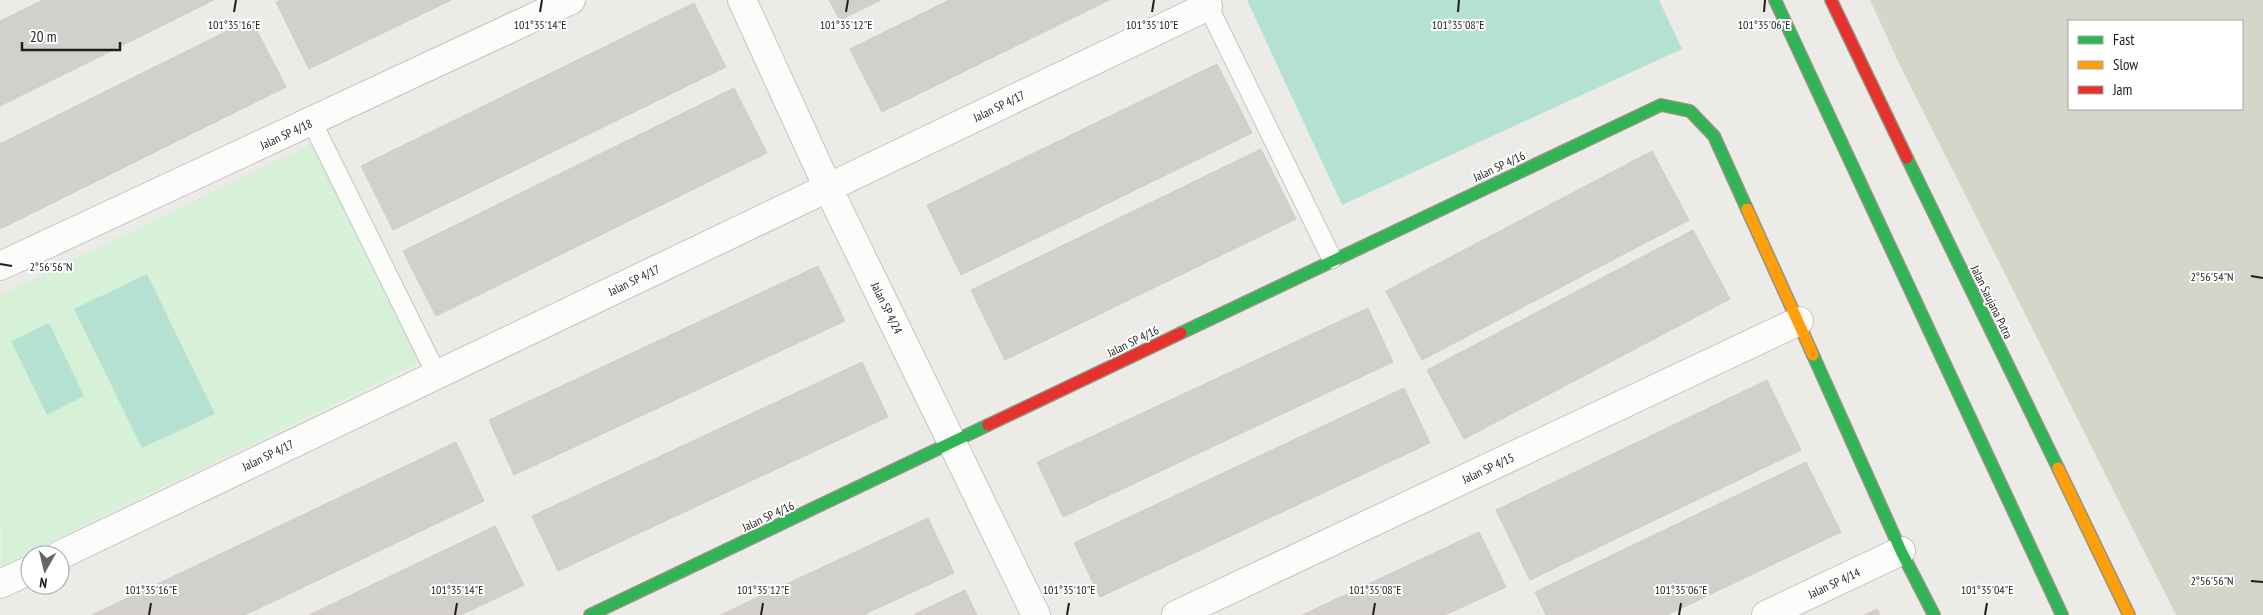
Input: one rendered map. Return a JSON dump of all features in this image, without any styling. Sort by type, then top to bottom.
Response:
[{"type":"street","name":"Jalan SP 4/18","points":[[0,266],[571,0]]},
{"type":"street","name":"Jalan SP 4/24","points":[[742,0],[828,188],[1036,615]]},
{"type":"street","points":[[1775,0],[2062,615]]},
{"type":"street","name":"Jalan Saujana Putra","points":[[1831,0],[2129,615]]},
{"type":"street","name":"Jalan SP 4/17","points":[[70,551],[828,188],[1206,3]]},
{"type":"street","name":"Jalan SP 4/16","points":[[590,615],[953,444],[1332,259],[1661,105],[1690,111],[1714,136],[1799,321]]},
{"type":"street","points":[[1799,321],[1901,551],[1934,615]]},
{"type":"street","name":"Jalan SP 4/15","points":[[1176,615],[1799,321]]},
{"type":"street","name":"Jalan SP 4/14","points":[[1766,615],[1901,551]]},
{"type":"street","points":[[0,584],[20,575]]},
{"type":"lane","points":[[1206,3],[1332,259]]},
{"type":"lane","points":[[312,122],[437,375]]},
{"type":"shaded area","points":[[1870,0],[2263,0],[2263,615],[2176,615],[1897,59]]},
{"type":"green space","points":[[1247,0],[1659,0],[1682,49],[1342,205]]},
{"type":"green space","points":[[311,144],[419,363],[44,545],[20,545],[20,557],[1,566],[0,295]]},
{"type":"green space","points":[[147,274],[215,414],[142,448],[74,309]]},
{"type":"green space","points":[[49,323],[84,396],[47,415],[11,341]]},
{"type":"building","points":[[43,0],[214,0],[0,106],[0,21]]},
{"type":"building","points":[[281,0],[451,0],[309,69],[276,2]]},
{"type":"building","points":[[829,0],[881,0],[840,20]]},
{"type":"building","points":[[949,0],[1109,0],[882,112],[850,49]]},
{"type":"building","points":[[694,3],[726,67],[393,230],[361,166]]},
{"type":"building","points":[[251,19],[286,87],[0,229],[0,144]]},
{"type":"building","points":[[1217,64],[1252,133],[961,275],[927,205]]},
{"type":"building","points":[[734,88],[767,153],[436,316],[403,251]]},
{"type":"building","points":[[1261,149],[1296,219],[1005,360],[971,290]]},
{"type":"building","points":[[1652,151],[1689,220],[1422,360],[1386,291]]},
{"type":"building","points":[[1693,230],[1730,299],[1464,439],[1427,370]]},
{"type":"building","points":[[818,266],[845,321],[514,475],[489,420]]},
{"type":"building","points":[[1368,308],[1393,362],[1063,517],[1037,462]]},
{"type":"building","points":[[862,362],[888,417],[558,571],[532,516]]},
{"type":"building","points":[[1767,380],[1801,450],[1530,580],[1496,510]]},
{"type":"building","points":[[1404,388],[1430,443],[1100,597],[1074,543]]},
{"type":"building","points":[[456,442],[484,501],[245,615],[92,615]]},
{"type":"building","points":[[1806,462],[1841,532],[1667,615],[1546,615],[1535,592]]},
{"type":"building","points":[[928,518],[954,573],[863,615],[720,615]]},
{"type":"building","points":[[495,526],[524,585],[461,615],[309,615]]},
{"type":"building","points":[[1479,532],[1506,587],[1445,615],[1302,615]]},
{"type":"building","points":[[965,590],[977,615],[913,615]]},
{"type":"building","points":[[1877,609],[1880,615],[1864,615]]},
{"type":"traffic: fast","points":[[1775,0],[2062,615]]},
{"type":"traffic: fast","points":[[1181,333],[1661,105],[1690,111],[1714,136],[1747,209]]},
{"type":"traffic: fast","points":[[1907,158],[2058,468]]},
{"type":"traffic: fast","points":[[1813,355],[1901,551],[1934,615]]},
{"type":"traffic: fast","points":[[590,615],[988,425]]},
{"type":"traffic: slow","points":[[1747,209],[1813,355]]},
{"type":"traffic: slow","points":[[2058,468],[2129,615]]},
{"type":"traffic: jam","points":[[1831,0],[1907,158]]},
{"type":"traffic: jam","points":[[988,425],[1181,333]]}]
